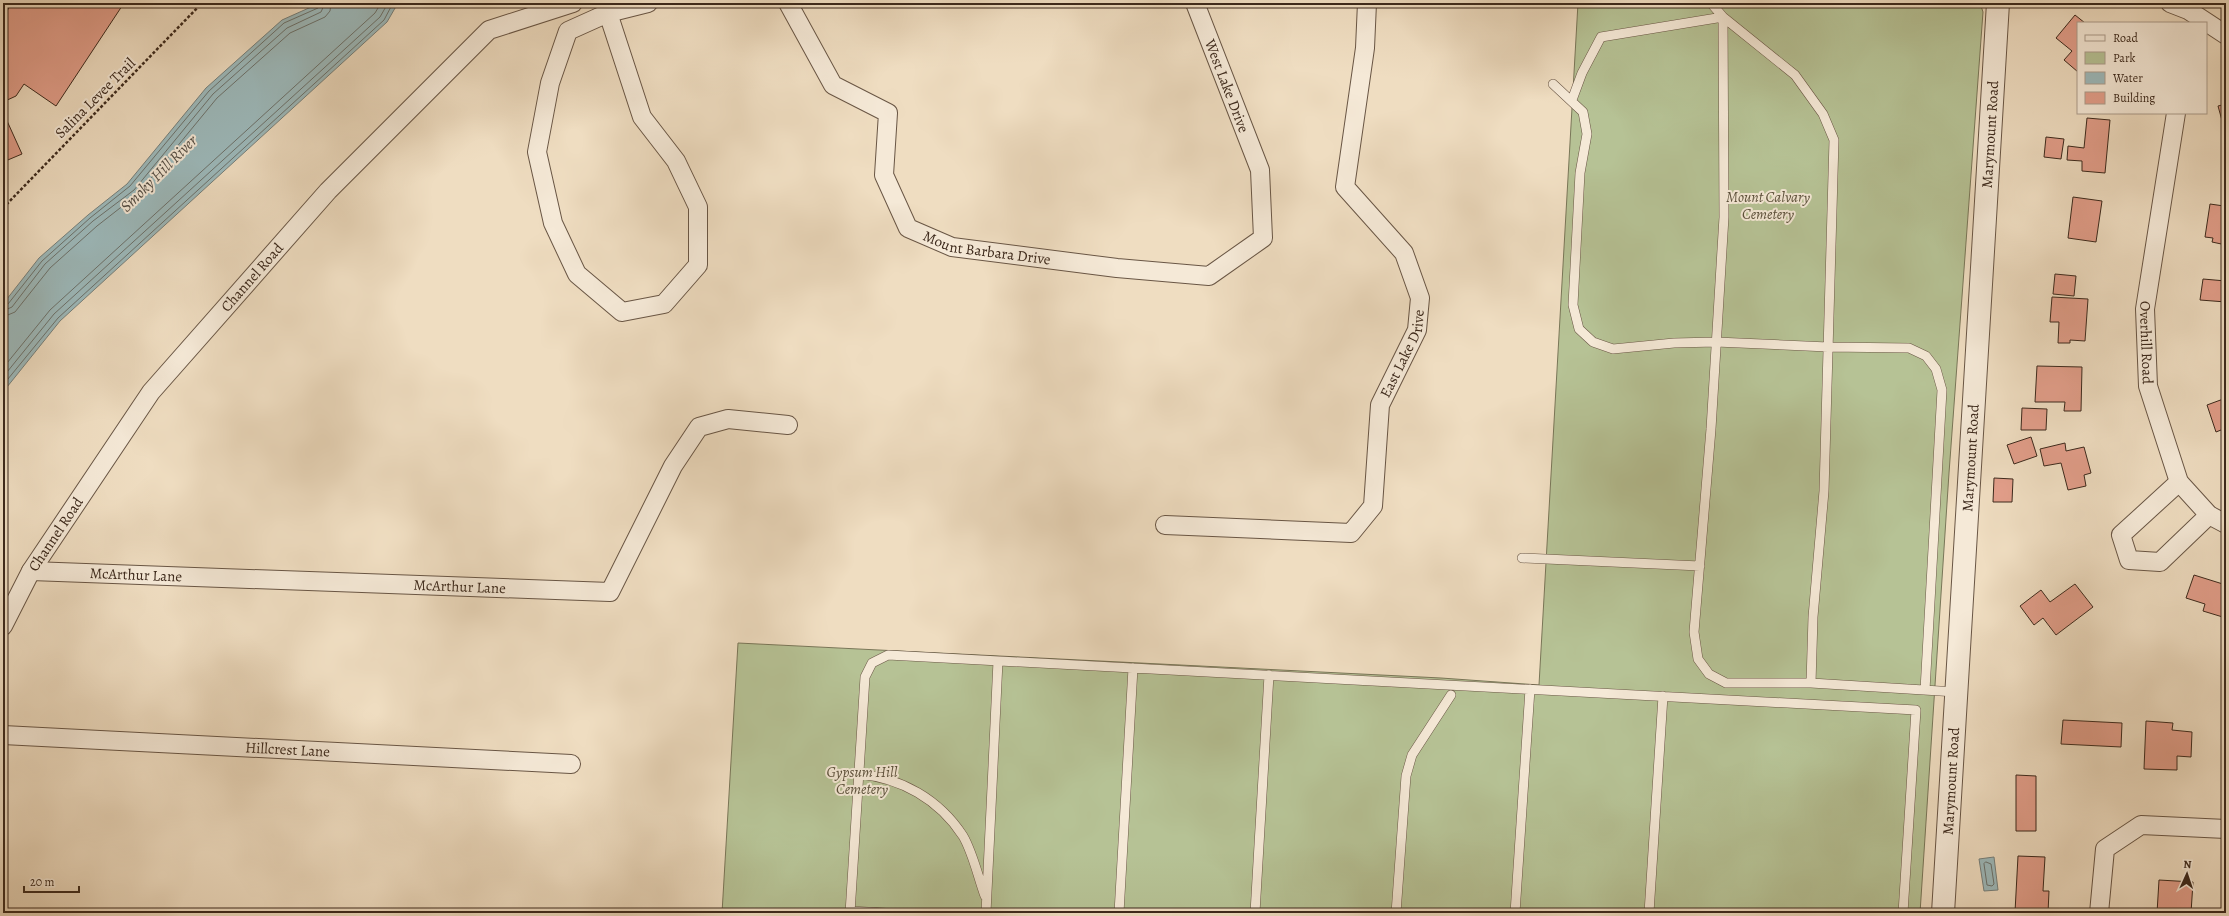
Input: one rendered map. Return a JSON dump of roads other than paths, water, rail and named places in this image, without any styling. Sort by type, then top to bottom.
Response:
[{"type":"street","name":"Channel Road","points":[[3,626],[31,572],[151,392],[328,191],[489,30],[573,3]]},
{"type":"street","points":[[608,13],[642,117],[676,161],[698,207],[698,264],[664,304],[622,312],[577,274],[553,223],[537,152],[550,83],[568,31],[608,13],[648,3]]},
{"type":"street","name":"Mount Barbara Drive","points":[[788,3],[832,85],[888,113],[884,175],[908,228],[952,247],[1117,268],[1209,276],[1262,238],[1260,170]]},
{"type":"street","name":"West Lake Drive","points":[[1195,3],[1260,170]]},
{"type":"street","name":"East Lake Drive","points":[[1165,526],[1351,533],[1373,506],[1380,405],[1417,330],[1420,298],[1404,253],[1345,187],[1365,48],[1367,3]]},
{"type":"street","name":"Marymount Road","points":[[1943,913],[1998,3]]},
{"type":"street","points":[[2170,3],[2204,22]]},
{"type":"street","points":[[2207,24],[2226,35]]},
{"type":"street","name":"Overhill Road","points":[[2176,114],[2145,309],[2148,386],[2179,482],[2209,514],[2226,524]]},
{"type":"street","name":"McArthur Lane","points":[[31,572],[610,592],[673,466],[699,427],[728,419],[788,425]]},
{"type":"street","points":[[2179,482],[2122,535],[2129,560],[2160,562],[2209,514]]},
{"type":"street","name":"Hillcrest Lane","points":[[3,735],[571,764]]},
{"type":"street","points":[[2099,913],[2105,849],[2141,825],[2226,829]]},
{"type":"lane","points":[[1711,3],[1723,17],[1795,74],[1823,114],[1834,140],[1824,491],[1813,617],[1811,683]]},
{"type":"lane","points":[[1572,100],[1582,73],[1601,37],[1723,17]]},
{"type":"lane","points":[[1723,17],[1724,216],[1700,566],[1694,632],[1698,660],[1709,674],[1726,683],[1811,683],[1956,692]]},
{"type":"lane","points":[[1553,84],[1572,100],[1583,112],[1587,134],[1580,173],[1573,306],[1580,329],[1593,342],[1613,348],[1674,343],[1716,342],[1828,347],[1909,348],[1926,356],[1936,369],[1942,390],[1924,690]]},
{"type":"lane","points":[[1522,558],[1700,566]]},
{"type":"lane","points":[[886,913],[850,912],[865,677],[872,663],[888,655],[1916,710],[1903,913]]},
{"type":"lane","points":[[986,913],[998,661]]},
{"type":"lane","points":[[1119,913],[1133,668]]},
{"type":"lane","points":[[1255,913],[1269,675]]},
{"type":"lane","points":[[1515,913],[1530,689]]},
{"type":"lane","points":[[1396,913],[1406,776],[1412,755],[1451,695]]},
{"type":"lane","points":[[1649,913],[1663,696]]},
{"type":"lane","points":[[859,774],[880,776],[909,786],[942,809],[963,837],[986,901]]},
{"type":"water","name":"Smoky Hill River","points":[[320,3],[398,3],[387,22],[60,321],[3,392],[3,304],[39,258],[88,215],[127,184],[206,88],[282,20]]},
{"type":"water","points":[[1994,857],[1998,890],[1984,891],[1979,859]]},
{"type":"park label","name":"Mount Calvary Cemetery","points":[[1768,206]]},
{"type":"park label","name":"Gypsum Hill Cemetery","points":[[862,780]]}]
